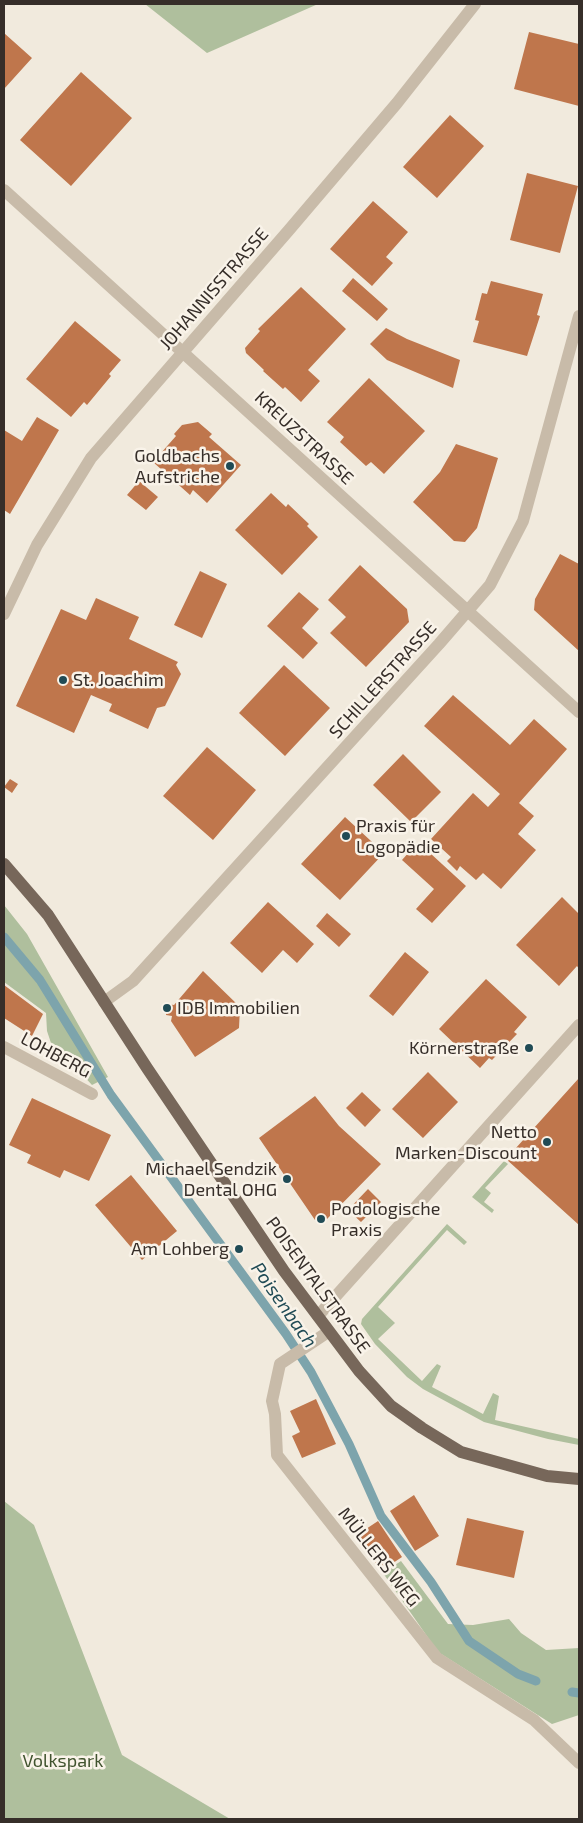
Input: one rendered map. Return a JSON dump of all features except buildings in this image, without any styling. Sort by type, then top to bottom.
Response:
[{"type":"main road","name":"POISENTALSTRASSE","points":[[4,864],[48,915],[284,1271],[328,1332],[359,1371],[391,1406],[461,1452],[547,1476],[579,1479]]},
{"type":"street","name":"JOHANNISSTRASSE","points":[[4,614],[37,545],[90,458],[391,110],[475,4]]},
{"type":"street","name":"KREUZSTRASSE","points":[[4,190],[579,712]]},
{"type":"street","name":"SCHILLERSTRASSE","points":[[104,1002],[133,981],[467,612],[496,576],[524,521],[579,316]]},
{"type":"street","points":[[318,1316],[579,1025]]},
{"type":"street","name":"LOHBERG","points":[[4,1047],[92,1094]]},
{"type":"street","name":"MÜLLERS WEG","points":[[328,1332],[280,1364],[272,1401],[275,1414],[277,1455],[437,1658],[534,1720],[579,1763]]},
{"type":"green space","points":[[145,4],[318,4],[207,53]]},
{"type":"green space","points":[[4,905],[27,934],[108,1077],[92,1085],[51,1043],[47,1031],[46,1013],[4,982]]},
{"type":"green space","points":[[504,1161],[508,1164],[485,1188],[491,1193],[484,1202],[494,1210],[492,1213],[472,1197]]},
{"type":"green space","points":[[447,1224],[467,1242],[464,1245],[447,1230],[378,1307],[395,1323],[378,1339],[422,1381],[437,1364],[441,1366],[432,1387],[483,1414],[493,1393],[499,1396],[495,1420],[579,1439],[579,1445],[484,1422],[423,1389],[407,1377],[375,1344],[361,1324],[362,1319]]},
{"type":"green space","name":"Volkspark","points":[[4,1501],[34,1525],[122,1755],[230,1819],[4,1819]]},
{"type":"green space","points":[[401,1561],[448,1624],[473,1625],[509,1619],[521,1633],[546,1650],[579,1648],[579,1715],[552,1724],[438,1652],[383,1573]]},
{"type":"waterway","name":"Poisenbach","points":[[4,937],[40,980],[111,1095],[286,1334],[311,1372],[349,1444],[381,1516],[431,1582],[469,1641],[518,1674],[536,1681]]},
{"type":"waterway","name":"Poisenbach","points":[[572,1692],[579,1693]]},
{"type":"place","name":"Goldbachs Aufstriche","points":[[230,466]]},
{"type":"place","name":"St. Joachim","points":[[63,680]]},
{"type":"place","name":"Praxis für Logopädie","points":[[346,836]]},
{"type":"place","name":"IDB Immobilien","points":[[167,1008]]},
{"type":"place","name":"Körnerstraße","points":[[529,1048]]},
{"type":"place","name":"Netto Marken-Discount","points":[[547,1142]]},
{"type":"place","name":"Michael Sendzik Dental OHG","points":[[287,1179]]},
{"type":"place","name":"Podologische Praxis","points":[[321,1219]]},
{"type":"place","name":"Am Lohberg","points":[[239,1249]]}]
